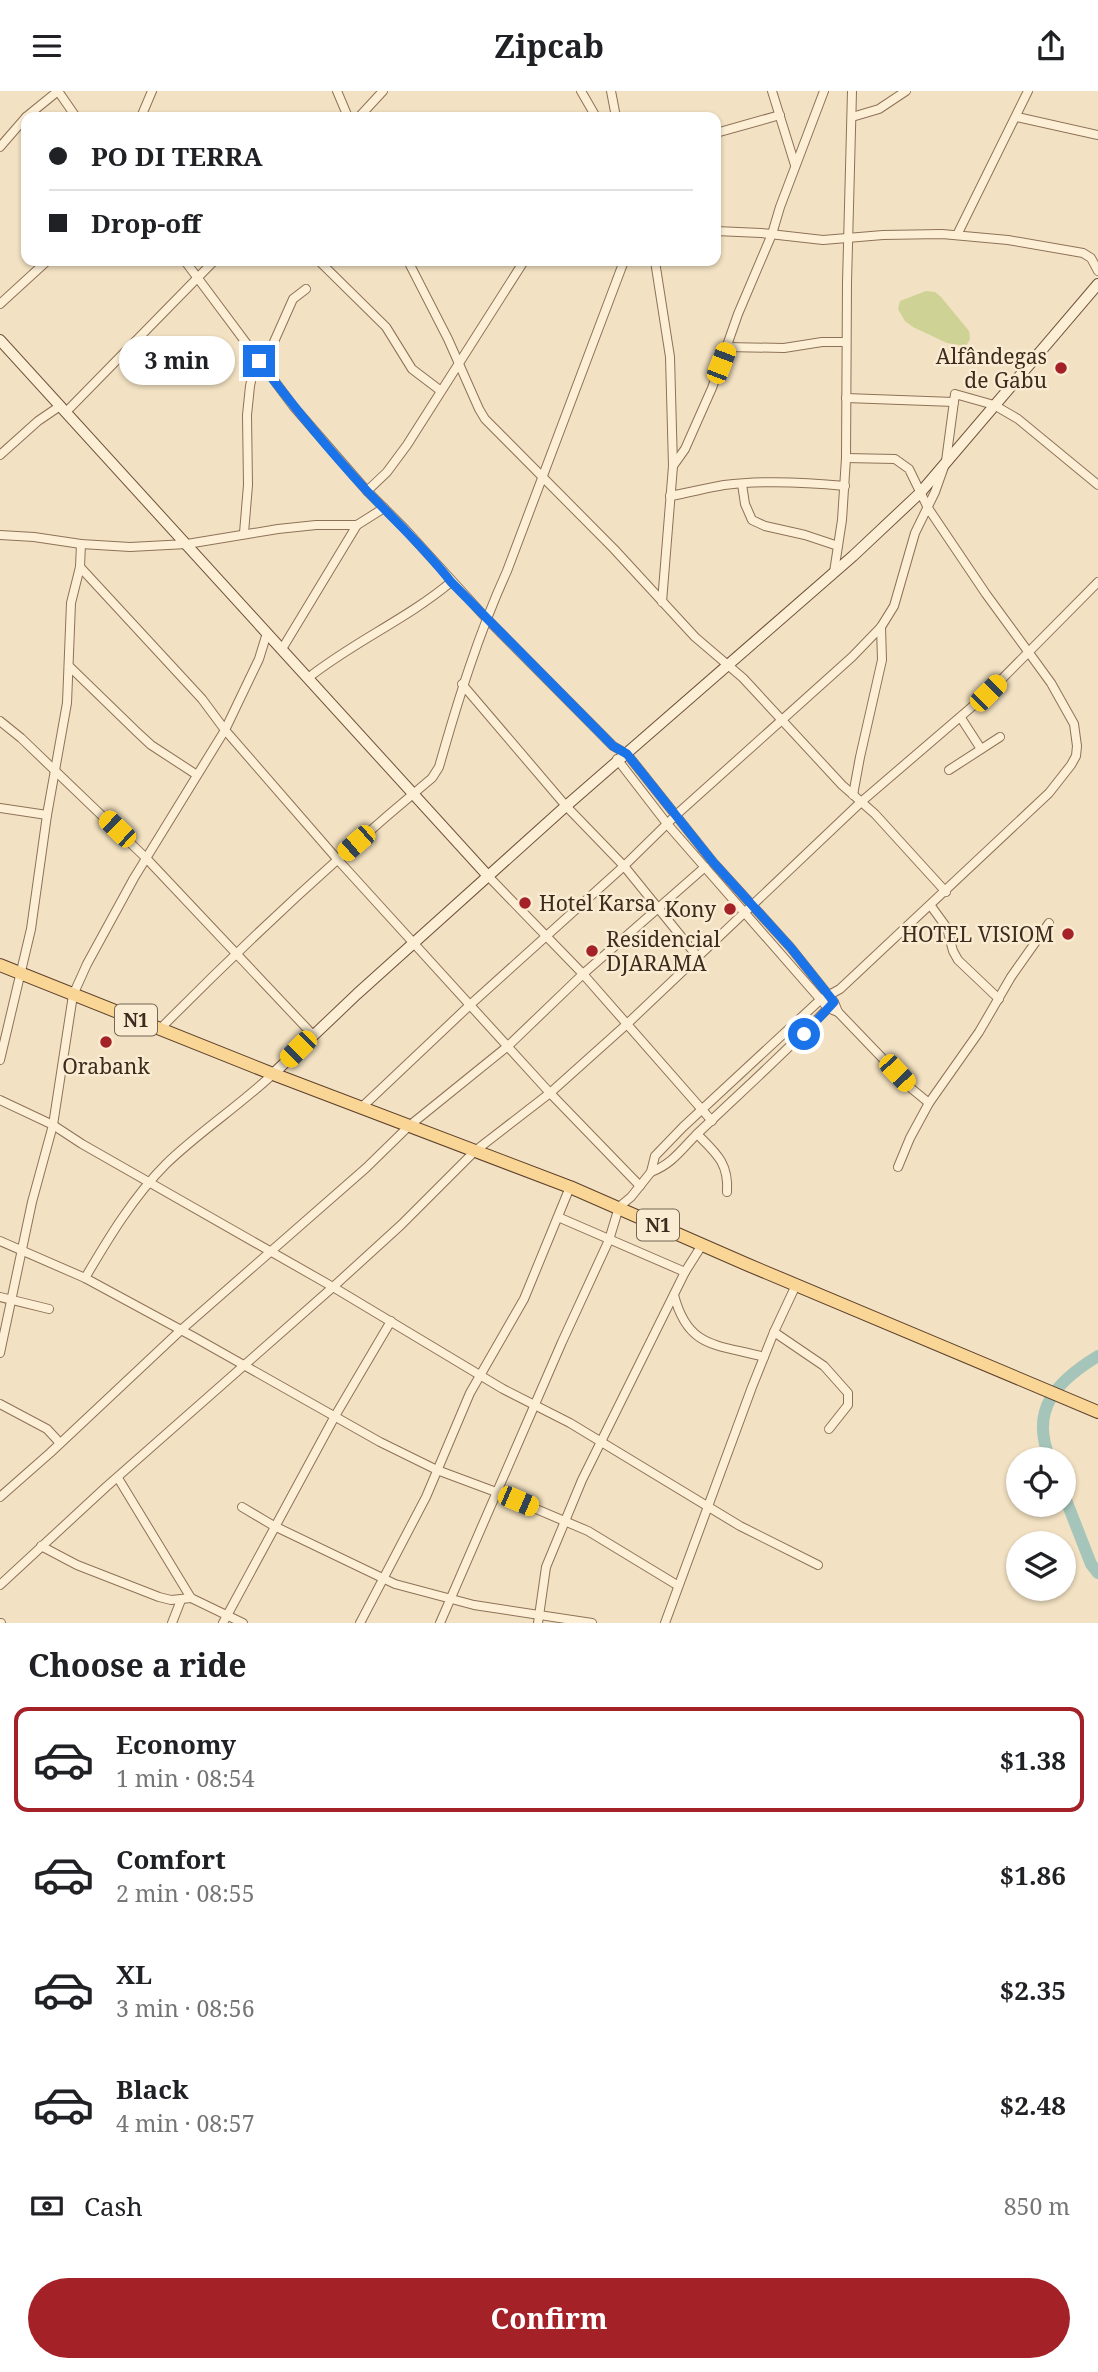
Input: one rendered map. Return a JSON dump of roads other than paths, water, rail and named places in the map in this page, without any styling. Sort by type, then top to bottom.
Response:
[{"type":"main road","points":[[273,1075],[313,1035],[488,876],[920,493],[1098,283]]},
{"type":"main road","points":[[0,340],[488,876]]},
{"type":"main road","name":"N1","points":[[0,965],[273,1075],[570,1187],[1098,1412]]},
{"type":"street","points":[[32,112],[58,91],[73,112]]},
{"type":"street","points":[[143,112],[152,91]]},
{"type":"street","points":[[337,91],[346,112]]},
{"type":"street","points":[[364,112],[383,91]]},
{"type":"street","points":[[581,91],[593,112]]},
{"type":"street","points":[[611,91],[615,112]]},
{"type":"street","points":[[772,91],[796,166]]},
{"type":"street","points":[[673,466],[685,449],[703,411],[772,235],[824,91]]},
{"type":"street","points":[[834,572],[845,486],[852,91]]},
{"type":"street","points":[[852,117],[879,109],[906,91]]},
{"type":"street","points":[[957,235],[1028,91]]},
{"type":"street","points":[[721,131],[780,115]]},
{"type":"street","points":[[1017,117],[1098,135]]},
{"type":"street","points":[[0,147],[21,123]]},
{"type":"street","points":[[721,232],[822,240],[883,235],[957,235],[1008,240],[1075,251],[1091,258],[1098,271]]},
{"type":"street","points":[[0,304],[42,266]]},
{"type":"street","points":[[189,266],[294,407],[367,491],[486,618],[613,746],[627,754],[828,1001]]},
{"type":"street","points":[[0,455],[38,421],[63,409],[210,266]]},
{"type":"street","points":[[324,266],[386,327],[412,369],[441,391]]},
{"type":"street","points":[[410,266],[485,419],[614,549],[695,637],[737,672],[946,892]]},
{"type":"street","points":[[367,491],[393,464],[521,266]]},
{"type":"street","points":[[159,1030],[206,981],[432,778],[439,767],[462,684],[486,618],[507,571],[622,266]]},
{"type":"street","points":[[656,266],[670,358],[673,466],[662,602]]},
{"type":"street","points":[[244,533],[248,485],[247,415],[254,368],[273,344],[293,299],[306,289]]},
{"type":"street","points":[[726,348],[784,348],[822,342],[846,342]]},
{"type":"street","points":[[362,1107],[676,815],[783,721],[881,627],[894,606],[915,533],[946,461],[955,394],[994,405],[1018,419],[1098,485]]},
{"type":"street","points":[[846,398],[954,402]]},
{"type":"street","points":[[651,1172],[666,1167],[697,1134],[804,1034],[839,989],[1049,793],[1063,778],[1076,755],[1076,735],[1069,713],[1030,651],[986,594],[928,508],[909,469],[895,459],[846,457]]},
{"type":"street","points":[[670,496],[723,485],[801,482],[845,486]]},
{"type":"street","points":[[742,484],[745,504],[752,520],[838,546]]},
{"type":"street","points":[[282,649],[358,525],[384,508]]},
{"type":"street","points":[[0,535],[130,547],[187,544],[244,533],[316,525],[358,525]]},
{"type":"street","points":[[0,1060],[31,929],[47,815],[67,703],[71,603],[80,567],[81,544]]},
{"type":"street","points":[[80,567],[202,699],[225,730],[338,860],[550,1093],[640,1186]]},
{"type":"street","points":[[308,678],[334,657],[366,639],[451,582]]},
{"type":"street","points":[[0,1585],[333,1287],[475,1151],[550,1093],[627,1024],[862,802],[961,718],[1098,582]]},
{"type":"street","points":[[853,795],[882,660],[881,627]]},
{"type":"street","points":[[0,1353],[32,1202],[53,1125],[74,995],[87,964],[146,858],[225,730],[259,659],[267,633]]},
{"type":"street","points":[[69,666],[151,745],[197,775]]},
{"type":"street","points":[[462,684],[566,806],[624,866],[696,956]]},
{"type":"street","points":[[961,718],[981,749]]},
{"type":"street","points":[[0,721],[146,858],[313,1035]]},
{"type":"street","points":[[949,770],[1000,737]]},
{"type":"street","points":[[613,746],[617,761],[744,913],[912,1089],[929,1103]]},
{"type":"street","points":[[0,808],[47,815]]},
{"type":"street","points":[[0,1497],[181,1330],[366,1168],[408,1126],[508,1046],[583,974],[705,867]]},
{"type":"street","points":[[488,876],[583,974],[712,1121]]},
{"type":"street","points":[[931,906],[947,928],[958,960],[999,999]]},
{"type":"street","points":[[898,1167],[929,1103],[979,1032],[1018,967],[1049,923]]},
{"type":"street","points":[[440,1623],[610,1240],[619,1207],[631,1197],[651,1172],[655,1156],[703,1109],[828,1001]]},
{"type":"street","points":[[85,1278],[150,1181],[273,1075]]},
{"type":"street","points":[[0,1100],[53,1125],[772,1543],[818,1565]]},
{"type":"street","points":[[697,1134],[725,1167],[727,1192]]},
{"type":"street","points":[[360,1623],[426,1497],[480,1375],[524,1299],[570,1187]]},
{"type":"street","points":[[558,1217],[685,1272]]},
{"type":"street","points":[[0,1241],[85,1278],[380,1442],[437,1470],[566,1521],[605,1540],[677,1585]]},
{"type":"street","points":[[538,1619],[546,1567],[582,1480],[685,1272],[702,1245]]},
{"type":"street","points":[[664,1623],[764,1357],[796,1285]]},
{"type":"street","points":[[674,1295],[681,1318],[692,1334],[713,1344],[764,1357]]},
{"type":"street","points":[[0,1297],[49,1310]]},
{"type":"street","points":[[223,1623],[226,1613],[335,1416],[391,1321]]},
{"type":"street","points":[[774,1332],[824,1366],[848,1393],[848,1405],[829,1429]]},
{"type":"street","points":[[0,1404],[47,1429],[60,1443]]},
{"type":"street","points":[[118,1478],[186,1599]]},
{"type":"street","points":[[242,1507],[274,1526],[395,1584],[538,1619],[592,1623]]},
{"type":"street","points":[[41,1546],[70,1562],[159,1597],[186,1599],[226,1613],[243,1623]]},
{"type":"street","points":[[172,1623],[186,1599]]},
{"type":"waterway","points":[[1046,1447],[1043,1425],[1051,1398],[1070,1376],[1098,1356]]},
{"type":"waterway","points":[[1073,1517],[1091,1564],[1098,1573]]},
{"type":"place","name":"Alfândegas de Gabu","points":[[1061,368]]},
{"type":"place","name":"Hotel Karsa","points":[[525,903]]},
{"type":"place","name":"Kony","points":[[730,909]]},
{"type":"place","name":"HOTEL VISIOM","points":[[1068,934]]},
{"type":"place","name":"Residencial DJARAMA","points":[[592,951]]},
{"type":"place","name":"Orabank","points":[[106,1042]]}]
